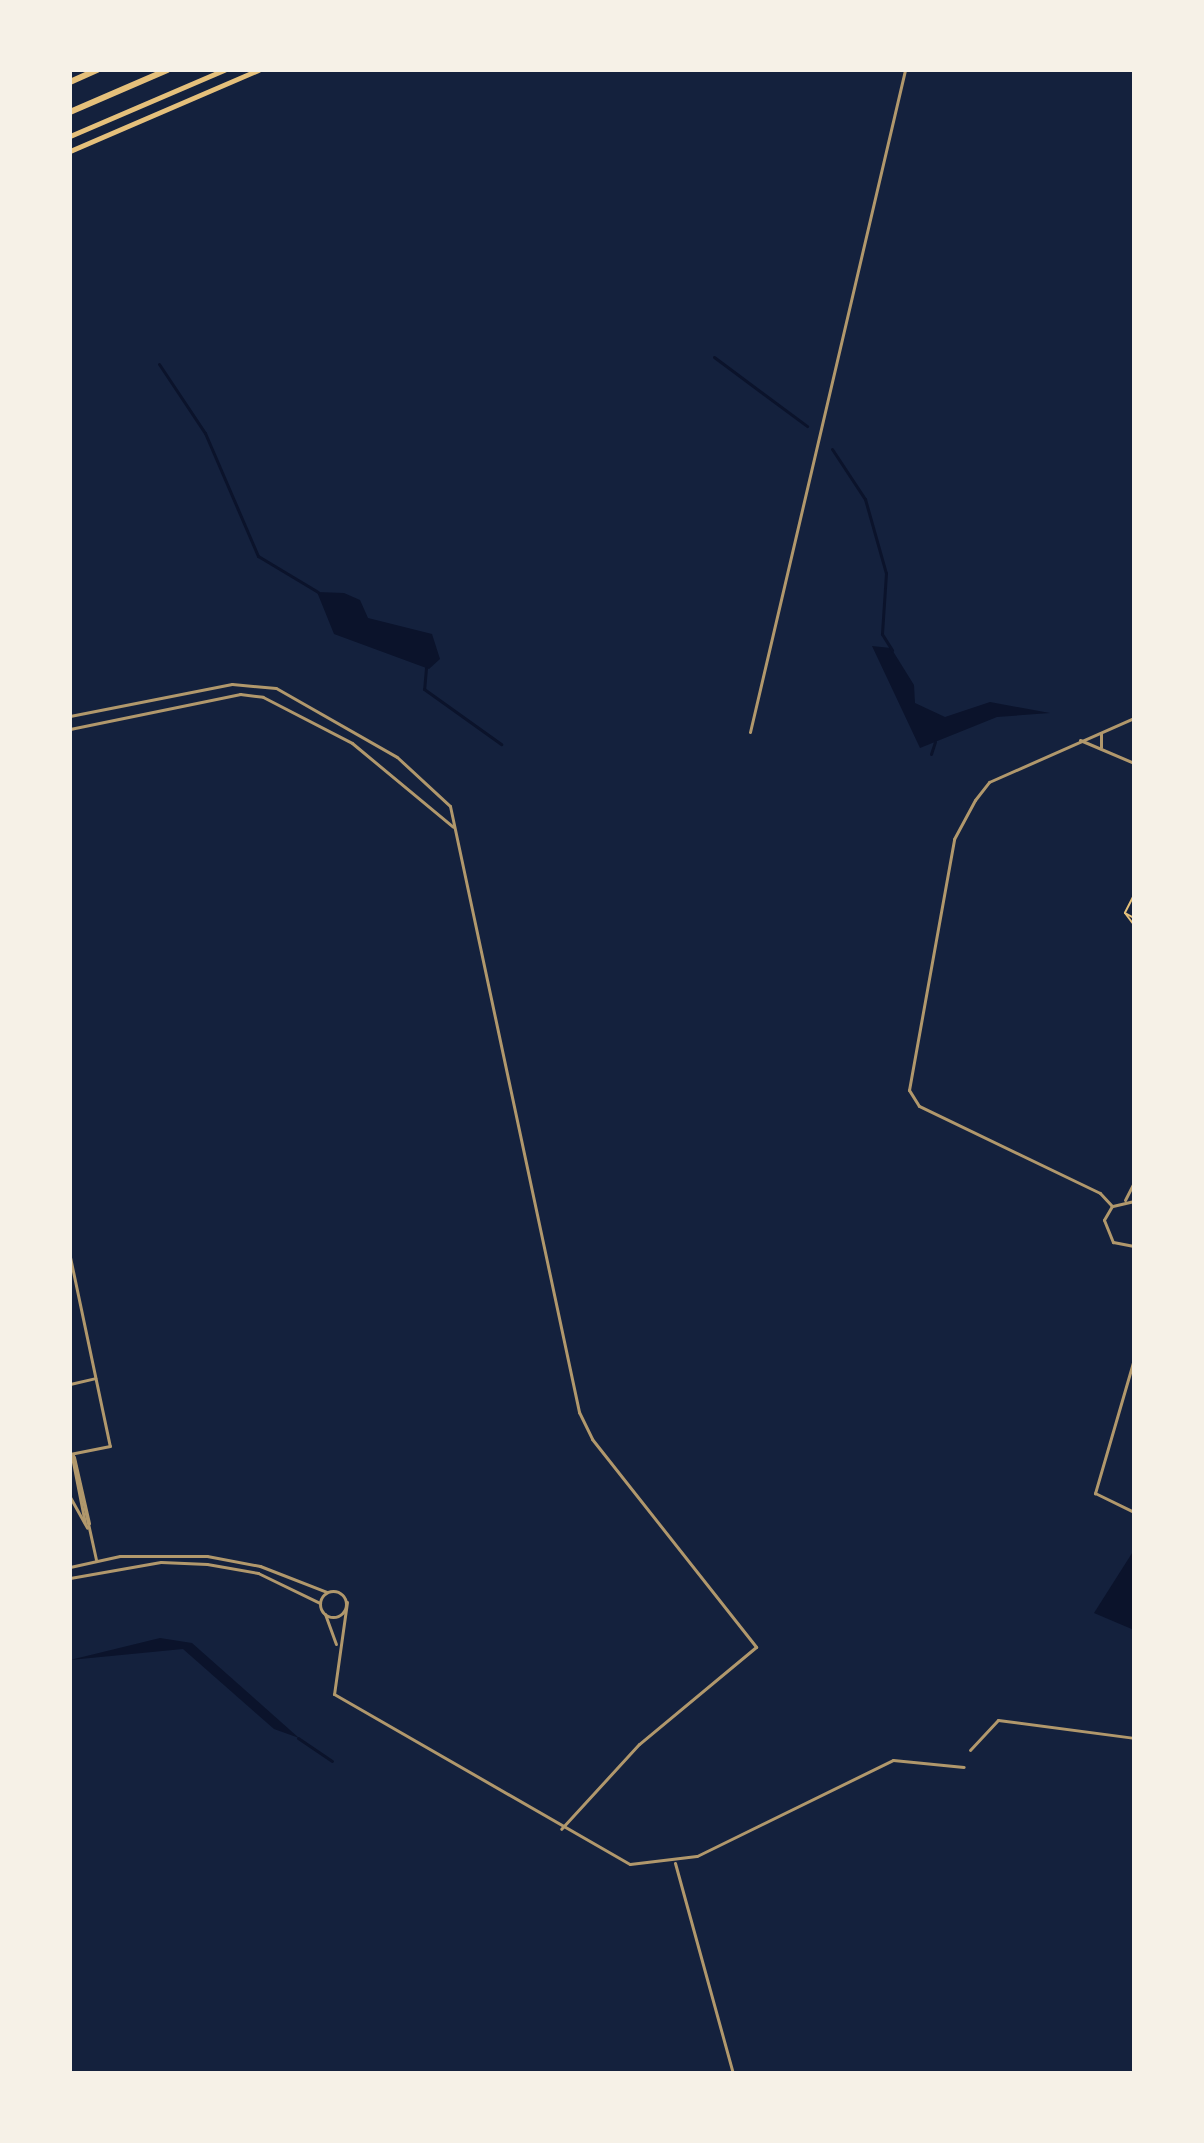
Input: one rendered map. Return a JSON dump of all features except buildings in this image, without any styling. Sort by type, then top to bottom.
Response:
[{"type":"highway","points":[[70,82],[97,70]]},
{"type":"highway","points":[[70,112],[167,70]]},
{"type":"main road","points":[[70,136],[224,70]]},
{"type":"main road","points":[[70,151],[258,70]]},
{"type":"street","points":[[750,732],[905,70]]},
{"type":"street","points":[[70,716],[232,684],[276,688],[397,757],[440,793],[455,830],[568,1361],[592,1439],[756,1647],[639,1744],[561,1829]]},
{"type":"street","points":[[70,729],[240,694],[263,697],[352,743],[455,830]]},
{"type":"street","points":[[1112,1206],[1100,1193],[919,1106],[909,1090],[956,836],[989,782],[1134,718]]},
{"type":"street","points":[[1101,748],[1104,730]]},
{"type":"street","points":[[1080,740],[1134,763]]},
{"type":"street","points":[[1125,1200],[1134,1182]]},
{"type":"street","points":[[1112,1206],[1125,1200],[1134,1201]]},
{"type":"street","points":[[1112,1206],[1108,1236],[1134,1246]]},
{"type":"street","points":[[70,1257],[110,1446],[71,1455]]},
{"type":"street","points":[[1134,1359],[1095,1493],[1134,1512]]},
{"type":"street","points":[[70,1384],[95,1378]]},
{"type":"street","points":[[71,1455],[96,1560]]},
{"type":"street","points":[[71,1455],[89,1531]]},
{"type":"street","points":[[70,1497],[89,1531]]},
{"type":"street","points":[[70,1567],[96,1560],[207,1556],[260,1566],[327,1592],[339,1592],[347,1602]]},
{"type":"street","points":[[70,1578],[161,1562],[207,1564],[258,1573],[320,1603],[337,1647]]},
{"type":"street","points":[[320,1603],[327,1592]]},
{"type":"street","points":[[325,1614],[340,1615],[347,1602]]},
{"type":"street","points":[[347,1602],[337,1647],[334,1694],[609,1858],[675,1863],[893,1760],[964,1767]]},
{"type":"street","points":[[970,1750],[998,1720],[1134,1738]]},
{"type":"street","points":[[675,1863],[733,2073]]},
{"type":"path","points":[[1125,913],[1133,897]]},
{"type":"path","points":[[1125,913],[1134,918]]},
{"type":"path","points":[[1125,913],[1134,925]]},
{"type":"water","points":[[317,592],[344,593],[360,600],[368,618],[432,634],[440,659],[429,669],[334,634]]},
{"type":"water","points":[[872,646],[891,648],[914,685],[915,703],[945,717],[990,702],[1050,713],[997,717],[920,748]]},
{"type":"water","points":[[1134,1550],[1134,1630],[1094,1613]]},
{"type":"water","points":[[160,1638],[192,1643],[299,1738],[274,1729],[183,1649],[70,1660]]},
{"type":"waterway","points":[[714,357],[807,426]]},
{"type":"waterway","points":[[159,364],[205,433],[258,556],[318,592]]},
{"type":"waterway","points":[[832,449],[865,499],[886,573],[882,634],[892,650]]},
{"type":"waterway","points":[[426,668],[424,689],[501,744]]},
{"type":"waterway","points":[[931,754],[935,742]]},
{"type":"waterway","points":[[298,1738],[332,1761]]}]
